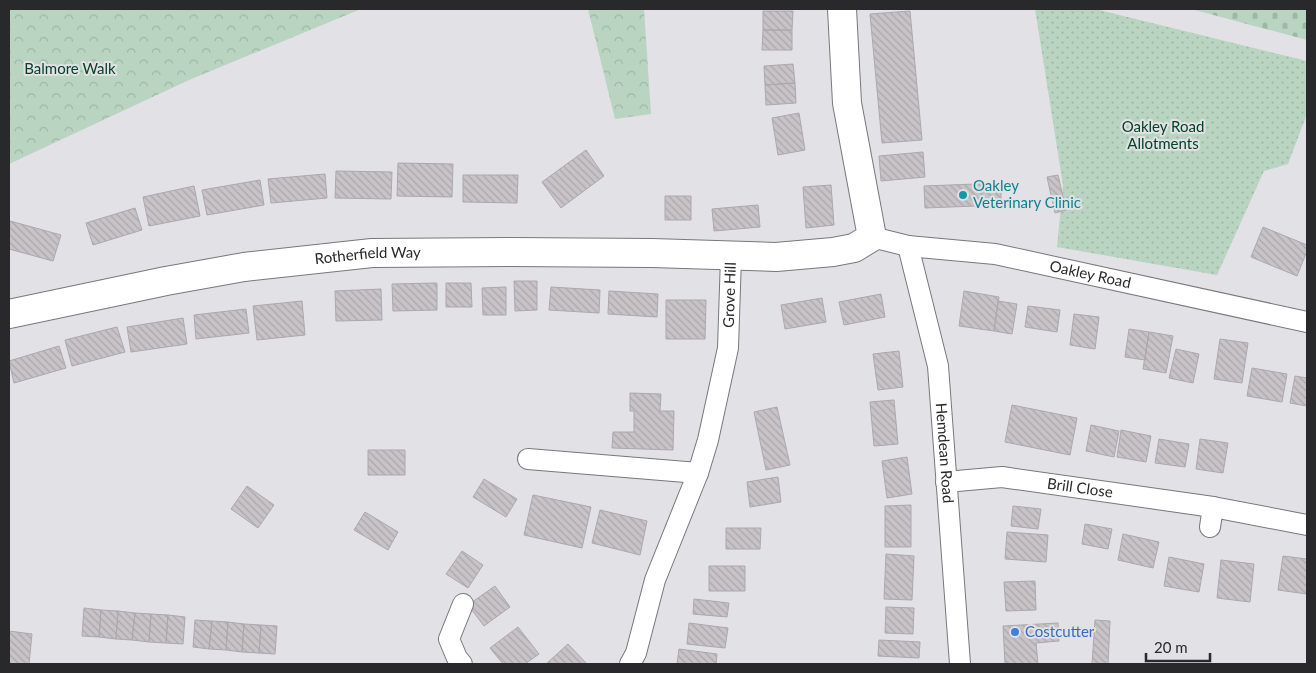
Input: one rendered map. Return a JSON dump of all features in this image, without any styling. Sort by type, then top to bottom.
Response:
[{"type":"street","points":[[842,9],[847,103],[872,237]]},
{"type":"street","name":"Oakley Road","points":[[872,237],[908,246],[995,254],[1307,322]]},
{"type":"street","name":"Grove Hill","points":[[630,664],[636,652],[655,580],[698,473],[708,440],[728,348],[731,257],[776,258],[833,252],[854,248],[872,237]]},
{"type":"street","name":"Hemdean Road","points":[[908,246],[938,366],[960,664]]},
{"type":"street","name":"Rotherfield Way","points":[[9,314],[166,281],[244,267],[372,253],[643,253],[731,257]]},
{"type":"street","points":[[528,459],[698,473]]},
{"type":"street","name":"Brill Close","points":[[946,482],[1002,478],[1213,507],[1307,526]]},
{"type":"street","points":[[1210,527],[1213,507]]},
{"type":"street","points":[[462,664],[456,658],[449,639],[463,604]]},
{"type":"green space","name":"Balmore Walk","points":[[9,9],[361,9],[189,80],[9,164]]},
{"type":"green space","points":[[588,9],[644,9],[651,114],[615,119]]},
{"type":"green space","name":"Oakley Road Allotments","points":[[1035,9],[1095,9],[1307,61],[1307,114],[1288,164],[1264,171],[1217,275],[1057,247],[1063,185]]},
{"type":"green space","points":[[1191,9],[1307,9],[1307,40]]},
{"type":"building","points":[[763,11],[793,11],[792,30],[763,30]]},
{"type":"building","points":[[910,11],[922,140],[882,143],[870,14]]},
{"type":"building","points":[[763,30],[792,30],[792,50],[762,50]]},
{"type":"building","points":[[793,64],[795,83],[765,85],[764,66]]},
{"type":"building","points":[[795,83],[796,103],[766,105],[765,85]]},
{"type":"building","points":[[799,113],[805,150],[778,155],[772,118]]},
{"type":"building","points":[[586,150],[604,176],[561,208],[542,182]]},
{"type":"building","points":[[923,152],[925,177],[881,181],[879,156]]},
{"type":"building","points":[[398,163],[453,164],[452,197],[397,196]]},
{"type":"building","points":[[336,171],[392,172],[391,199],[335,198]]},
{"type":"building","points":[[325,174],[327,198],[271,203],[268,179]]},
{"type":"building","points":[[463,175],[518,175],[517,203],[463,202]]},
{"type":"building","points":[[1058,175],[1066,210],[1055,213],[1047,177]]},
{"type":"building","points":[[260,180],[264,205],[207,215],[202,190]]},
{"type":"building","name":"Oakley Veterinary Clinic","points":[[1001,183],[1001,205],[925,208],[924,186]]},
{"type":"building","points":[[831,185],[834,225],[806,228],[803,187]]},
{"type":"building","points":[[194,186],[200,216],[149,226],[143,197]]},
{"type":"building","points":[[665,196],[691,196],[691,220],[665,220]]},
{"type":"building","points":[[758,205],[760,227],[714,231],[712,209]]},
{"type":"building","points":[[135,208],[142,230],[93,245],[86,223]]},
{"type":"building","points":[[10,221],[61,235],[53,261],[9,249]]},
{"type":"building","points":[[1263,227],[1307,245],[1307,251],[1297,276],[1251,257]]},
{"type":"building","points":[[514,281],[537,281],[537,310],[515,311]]},
{"type":"building","points":[[437,283],[437,310],[393,311],[392,284]]},
{"type":"building","points":[[446,283],[471,283],[472,307],[446,307]]},
{"type":"building","points":[[506,287],[506,315],[483,315],[482,288]]},
{"type":"building","points":[[551,287],[600,290],[599,313],[549,310]]},
{"type":"building","points":[[381,289],[382,320],[336,321],[335,291]]},
{"type":"building","points":[[609,291],[658,294],[657,317],[608,314]]},
{"type":"building","points":[[964,291],[999,297],[994,331],[959,326]]},
{"type":"building","points":[[881,294],[885,317],[844,325],[839,302]]},
{"type":"building","points":[[822,298],[826,322],[785,329],[781,305]]},
{"type":"building","points":[[666,300],[706,300],[705,339],[666,339]]},
{"type":"building","points":[[302,301],[305,335],[257,340],[253,306]]},
{"type":"building","points":[[998,301],[1017,304],[1012,334],[994,331]]},
{"type":"building","points":[[1028,306],[1060,310],[1057,332],[1025,327]]},
{"type":"building","points":[[246,309],[249,333],[196,339],[194,315]]},
{"type":"building","points":[[1074,314],[1099,317],[1095,349],[1070,345]]},
{"type":"building","points":[[183,318],[187,344],[131,352],[127,327]]},
{"type":"building","points":[[117,327],[125,352],[72,366],[65,340]]},
{"type":"building","points":[[1129,329],[1149,332],[1145,360],[1125,357]]},
{"type":"building","points":[[1149,332],[1173,336],[1166,373],[1143,369]]},
{"type":"building","points":[[1220,339],[1248,343],[1242,383],[1214,379]]},
{"type":"building","points":[[59,346],[66,368],[14,383],[9,361]]},
{"type":"building","points":[[1176,349],[1199,354],[1193,383],[1169,378]]},
{"type":"building","points":[[899,351],[903,387],[878,390],[873,354]]},
{"type":"building","points":[[1252,368],[1287,374],[1282,402],[1247,396]]},
{"type":"building","points":[[1295,376],[1307,378],[1307,406],[1290,403]]},
{"type":"building","points":[[630,393],[661,394],[660,411],[674,411],[673,450],[612,448],[613,432],[634,432],[634,411],[630,411]]},
{"type":"building","points":[[894,400],[898,444],[874,446],[870,402]]},
{"type":"building","points":[[1012,405],[1077,418],[1070,455],[1005,442]]},
{"type":"building","points":[[777,407],[790,465],[766,470],[754,412]]},
{"type":"building","points":[[1091,425],[1119,431],[1114,457],[1086,451]]},
{"type":"building","points":[[1121,430],[1151,436],[1146,462],[1117,457]]},
{"type":"building","points":[[1159,439],[1189,444],[1185,467],[1155,463]]},
{"type":"building","points":[[1200,439],[1228,443],[1223,473],[1196,469]]},
{"type":"building","points":[[368,450],[405,450],[405,475],[368,475]]},
{"type":"building","points":[[907,457],[912,494],[887,498],[882,461]]},
{"type":"building","points":[[778,477],[781,502],[750,507],[747,482]]},
{"type":"building","points":[[484,479],[517,499],[506,517],[473,497]]},
{"type":"building","points":[[247,486],[274,505],[258,528],[231,509]]},
{"type":"building","points":[[533,495],[591,507],[582,548],[524,535]]},
{"type":"building","points":[[911,505],[911,547],[885,547],[885,506]]},
{"type":"building","points":[[1013,506],[1041,509],[1038,529],[1011,526]]},
{"type":"building","points":[[600,510],[647,521],[640,555],[592,543]]},
{"type":"building","points":[[365,512],[398,532],[388,550],[354,530]]},
{"type":"building","points":[[1085,524],[1112,529],[1108,549],[1082,544]]},
{"type":"building","points":[[726,528],[761,528],[760,549],[726,549]]},
{"type":"building","points":[[1007,532],[1048,535],[1046,562],[1005,559]]},
{"type":"building","points":[[1123,534],[1159,542],[1153,568],[1118,560]]},
{"type":"building","points":[[462,551],[483,565],[468,588],[446,574]]},
{"type":"building","points":[[886,554],[914,556],[912,600],[884,599]]},
{"type":"building","points":[[1283,556],[1307,559],[1307,594],[1278,590]]},
{"type":"building","points":[[1169,557],[1204,564],[1199,592],[1164,586]]},
{"type":"building","points":[[1221,560],[1254,564],[1250,602],[1217,598]]},
{"type":"building","points":[[709,566],[745,566],[745,591],[709,591]]},
{"type":"building","points":[[1035,581],[1036,610],[1006,611],[1004,582]]},
{"type":"building","points":[[495,586],[510,607],[484,626],[468,605]]},
{"type":"building","points":[[694,599],[729,603],[727,617],[693,614]]},
{"type":"building","points":[[886,607],[914,608],[913,634],[885,633]]},
{"type":"building","points":[[84,608],[101,610],[99,637],[82,636]]},
{"type":"building","points":[[101,610],[118,611],[116,639],[99,637]]},
{"type":"building","points":[[118,611],[135,613],[132,640],[116,639]]},
{"type":"building","points":[[135,613],[151,614],[149,642],[132,640]]},
{"type":"building","points":[[151,614],[168,615],[166,643],[149,642]]},
{"type":"building","points":[[168,615],[185,617],[183,644],[166,643]]},
{"type":"building","points":[[195,620],[212,621],[209,649],[193,647]]},
{"type":"building","points":[[1095,620],[1110,621],[1108,664],[1092,664]]},
{"type":"building","points":[[212,621],[228,622],[226,650],[209,649]]},
{"type":"building","points":[[228,622],[244,624],[242,652],[226,650]]},
{"type":"building","points":[[689,623],[728,628],[725,648],[687,644]]},
{"type":"building","points":[[1058,623],[1059,641],[1036,643],[1038,664],[1005,664],[1003,626]]},
{"type":"building","points":[[244,624],[261,625],[259,653],[242,652]]},
{"type":"building","points":[[261,625],[277,626],[275,654],[259,653]]},
{"type":"building","points":[[518,627],[539,654],[525,664],[503,664],[490,648]]},
{"type":"building","points":[[9,631],[32,634],[29,664],[9,664]]},
{"type":"building","points":[[879,640],[920,642],[919,658],[878,656]]},
{"type":"building","points":[[568,644],[587,664],[546,664]]},
{"type":"building","points":[[679,649],[717,654],[716,664],[677,664]]},
{"type":"place","name":"Oakley Veterinary Clinic","points":[[963,195]]},
{"type":"place","name":"Costcutter","points":[[1015,632]]}]
